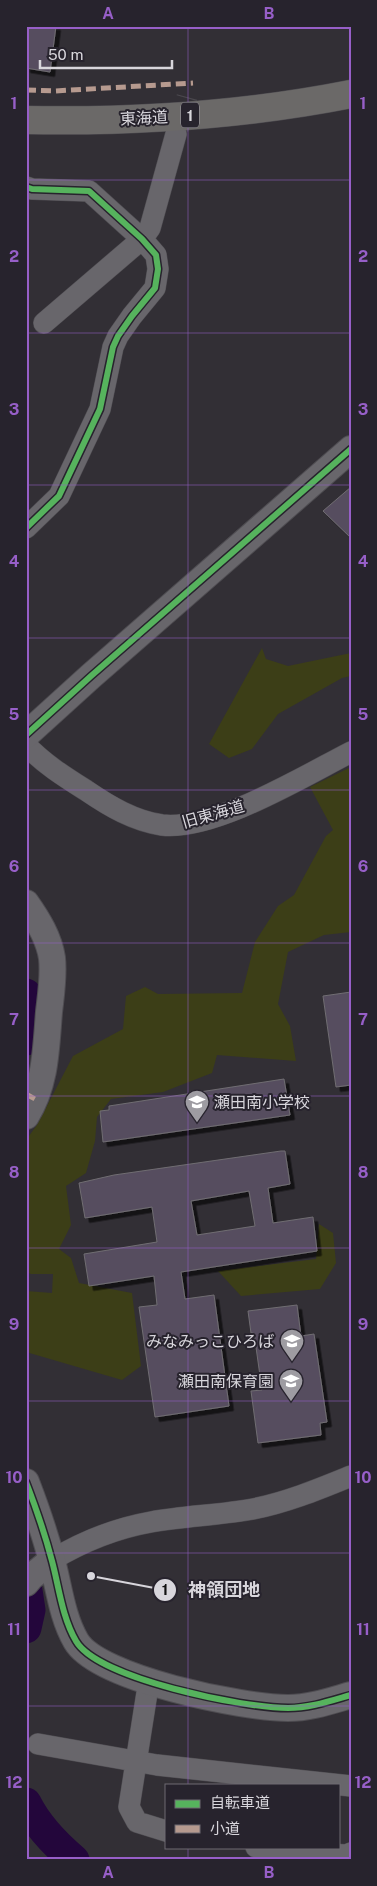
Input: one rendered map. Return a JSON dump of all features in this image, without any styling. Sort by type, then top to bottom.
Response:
[{"type":"highway","name":"東海道","points":[[26,120],[178,116],[242,110],[351,94]]},
{"type":"street","points":[[44,323],[142,239],[150,228],[176,134]]},
{"type":"street","points":[[26,187],[32,189],[89,191],[142,239],[156,256],[158,269],[155,288],[132,316],[115,342],[100,409],[59,496],[26,528]]},
{"type":"street","points":[[26,734],[351,449]]},
{"type":"street","name":"旧東海道","points":[[26,745],[39,759],[113,808],[161,825],[178,825],[233,811],[351,752]]},
{"type":"street","points":[[26,903],[38,921],[48,942],[53,973],[43,1076],[38,1094],[26,1116]]},
{"type":"street","points":[[40,1570],[75,1547],[116,1532],[150,1522],[253,1509],[290,1500],[351,1476]]},
{"type":"street","points":[[26,1482],[44,1530],[40,1570],[77,1643],[92,1657],[112,1668],[216,1700],[263,1707],[289,1708],[312,1706],[351,1695]]},
{"type":"street","points":[[148,1680],[129,1807],[137,1822],[165,1831]]},
{"type":"street","points":[[38,1744],[157,1766],[332,1784]]},
{"type":"street","points":[[264,1848],[303,1853],[347,1855],[351,1853]]},
{"type":"green space","points":[[262,648],[266,659],[288,666],[351,653],[351,676],[342,678],[278,714],[252,749],[229,758],[209,744]]},
{"type":"green space","points":[[351,767],[351,932],[324,935],[288,952],[278,1004],[290,1026],[296,1061],[217,1055],[212,1073],[163,1092],[111,1099],[97,1117],[95,1141],[86,1173],[66,1186],[71,1225],[59,1249],[71,1258],[79,1283],[132,1293],[141,1366],[122,1380],[26,1352],[26,1291],[52,1293],[53,1274],[31,1274],[26,1272],[26,1140],[37,1125],[73,1056],[123,1029],[126,996],[145,987],[158,994],[242,993],[255,942],[278,906],[294,895],[326,836],[333,830],[310,787]]},
{"type":"green space","points":[[319,1224],[333,1233],[336,1263],[320,1289],[241,1296],[218,1271],[316,1259]]},
{"type":"building","points":[[26,26],[56,26],[50,72],[26,68]]},
{"type":"building","points":[[351,487],[351,538],[323,511]]},
{"type":"building","points":[[351,992],[351,1085],[336,1087],[323,996]]},
{"type":"building","points":[[284,1079],[290,1115],[103,1142],[100,1111],[109,1110],[109,1106]]},
{"type":"building","points":[[285,1151],[290,1184],[268,1188],[273,1223],[313,1217],[317,1251],[181,1272],[185,1299],[214,1295],[229,1406],[155,1417],[139,1307],[157,1305],[154,1276],[89,1286],[84,1254],[157,1242],[152,1207],[85,1218],[79,1183],[114,1175]],"holes":[[[249,1191],[255,1226],[197,1235],[191,1201]]]},
{"type":"building","name":"みなみっこひろば","points":[[297,1305],[301,1336],[314,1334],[327,1422],[320,1423],[321,1435],[258,1443],[251,1391],[262,1390],[254,1333],[251,1333],[248,1311]]},
{"type":"waterway","points":[[26,994],[28,1002],[26,1040]]},
{"type":"waterway","points":[[26,1584],[30,1610],[26,1628]]},
{"type":"waterway","points":[[26,1803],[35,1819],[47,1834],[74,1860]]},
{"type":"tunnel","points":[[178,129],[187,97]]},
{"type":"marked path","points":[[26,90],[55,91],[193,83]]},
{"type":"marked path","points":[[26,1094],[35,1099]]},
{"type":"cycle path","points":[[26,187],[32,189],[89,191],[142,239],[156,255],[158,269],[155,288],[132,316],[113,347],[100,409],[59,496],[26,528]]},
{"type":"cycle path","points":[[26,735],[351,449]]},
{"type":"cycle path","points":[[26,1482],[46,1541],[67,1622],[76,1641],[90,1655],[112,1668],[141,1679],[174,1689],[239,1703],[267,1707],[296,1708],[320,1704],[351,1695]]},
{"type":"place","name":"瀬田南小学校","points":[[197,1123]]},
{"type":"place","name":"みなみっこひろば","points":[[292,1362]]},
{"type":"place","name":"瀬田南保育園","points":[[291,1402]]},
{"type":"place","name":"神領団地","points":[[91,1576]]}]
